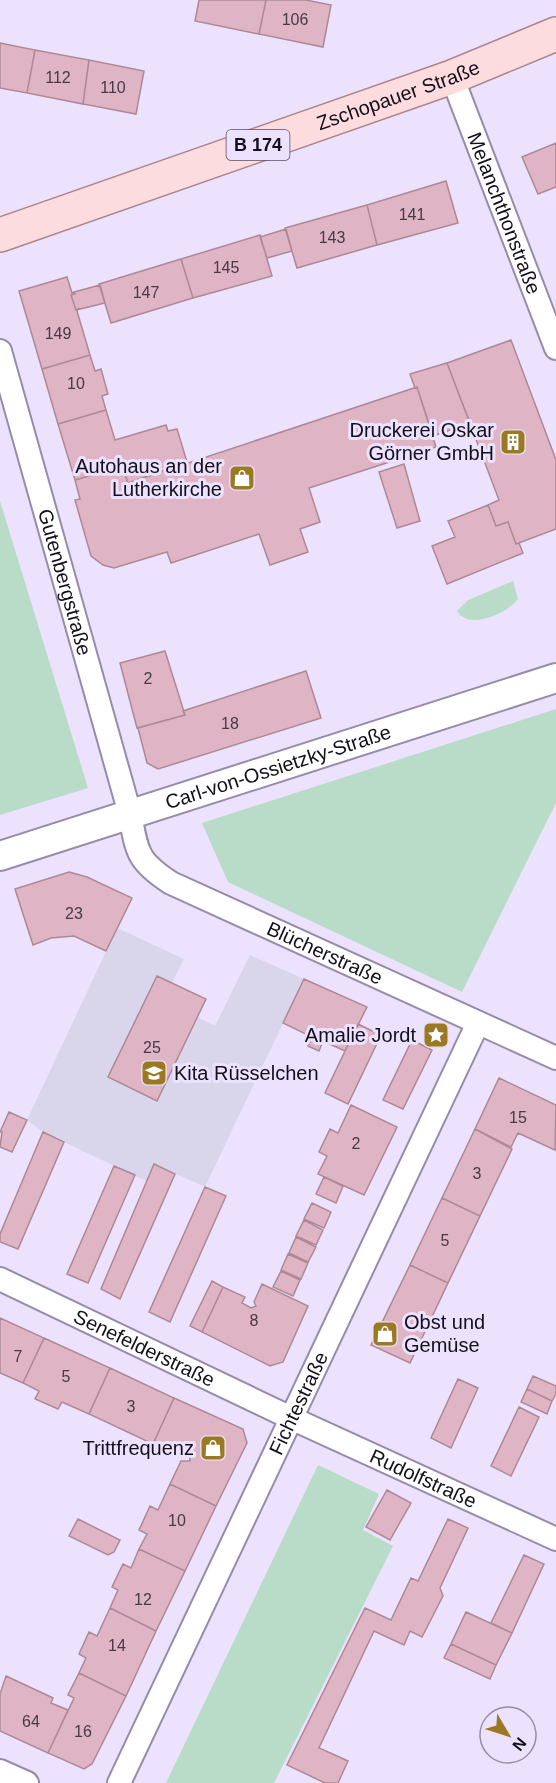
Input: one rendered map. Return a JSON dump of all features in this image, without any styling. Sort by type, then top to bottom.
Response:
[{"type":"main road","name":"Zschopauer Straße","points":[[0,234],[452,77],[556,34]]},
{"type":"street","name":"Melanchthonstraße","points":[[452,77],[556,348]]},
{"type":"street","name":"Gutenbergstraße","points":[[0,351],[130,814]]},
{"type":"street","name":"Carl-von-Ossietzky-Straße","points":[[0,856],[556,678]]},
{"type":"street","name":"Blücherstraße","points":[[130,814],[137,849],[150,870],[171,883],[556,1058]]},
{"type":"street","name":"Fichtestraße","points":[[119,1783],[478,1023]]},
{"type":"street","name":"Senefelderstraße","points":[[0,1279],[291,1418]]},
{"type":"street","name":"Rudolfstraße","points":[[291,1418],[556,1539]]},
{"type":"street","points":[[0,1771],[27,1783]]},
{"type":"shaded area","name":"Kita Rüsselchen","points":[[117,928],[184,959],[172,983],[206,999],[197,1017],[215,1026],[250,955],[304,979],[205,1187],[154,1164],[146,1181],[43,1132],[27,1120]]},
{"type":"green space","points":[[0,501],[88,788],[0,815]]},
{"type":"green space","points":[[513,581],[518,599],[506,610],[478,620],[462,617],[457,611],[468,600]]},
{"type":"green space","points":[[556,709],[556,803],[462,992],[228,882],[202,823]]},
{"type":"green space","points":[[318,1465],[379,1494],[363,1530],[393,1546],[274,1783],[166,1783]]},
{"type":"building","points":[[199,0],[266,0],[259,34],[195,21]]},
{"type":"building","points":[[266,0],[306,0],[331,5],[323,47],[259,34]]},
{"type":"building","points":[[0,43],[35,50],[27,93],[0,88]]},
{"type":"building","points":[[35,50],[89,60],[83,104],[27,93]]},
{"type":"building","points":[[89,60],[144,71],[136,114],[83,104]]},
{"type":"building","points":[[556,143],[556,187],[538,194],[522,157]]},
{"type":"building","points":[[446,181],[458,223],[377,245],[367,205]]},
{"type":"building","points":[[367,205],[377,245],[297,268],[285,228]]},
{"type":"building","points":[[286,229],[292,251],[267,258],[260,237]]},
{"type":"building","points":[[260,235],[272,276],[193,298],[181,259]]},
{"type":"building","points":[[181,259],[193,298],[111,323],[99,284]]},
{"type":"building","points":[[67,277],[72,293],[75,294],[71,295],[76,310],[79,308],[77,311],[90,355],[42,369],[19,291]]},
{"type":"building","points":[[100,285],[105,303],[76,310],[71,295],[75,294],[74,292]]},
{"type":"building","name":"Druckerei Oskar Görner GmbH","points":[[511,340],[556,460],[556,529],[516,544],[508,522],[496,526],[488,505],[499,500],[447,363]]},
{"type":"building","points":[[90,355],[95,371],[101,369],[108,394],[102,396],[106,410],[58,424],[42,369]]},
{"type":"building","points":[[447,363],[470,423],[433,436],[417,387],[415,388],[410,374]]},
{"type":"building","name":"Autohaus an der Lutherkirche","points":[[417,387],[436,447],[309,488],[320,522],[300,529],[308,552],[270,565],[259,534],[171,563],[167,552],[114,568],[103,565],[91,556],[75,500],[80,499],[75,480],[122,466],[128,483]]},
{"type":"building","points":[[106,410],[115,440],[166,425],[168,431],[177,429],[187,462],[128,483],[122,466],[75,480],[58,424]]},
{"type":"building","points":[[404,464],[420,521],[397,528],[379,472]]},
{"type":"building","points":[[488,505],[496,526],[508,522],[516,544],[519,543],[523,553],[447,584],[432,546],[455,537],[448,521]]},
{"type":"building","points":[[165,651],[185,715],[137,728],[120,663]]},
{"type":"building","points":[[306,671],[321,718],[158,769],[147,763],[138,728],[185,715],[183,711]]},
{"type":"building","points":[[69,872],[87,877],[132,898],[106,951],[74,936],[51,938],[33,945],[15,889]]},
{"type":"building","points":[[157,976],[206,999],[157,1101],[108,1077]]},
{"type":"building","points":[[304,979],[367,1007],[345,1051],[323,1041],[319,1051],[308,1046],[312,1037],[283,1023]]},
{"type":"building","points":[[358,1024],[381,1035],[348,1104],[325,1093]]},
{"type":"building","points":[[412,1040],[432,1050],[403,1109],[383,1100]]},
{"type":"building","points":[[499,1078],[556,1105],[555,1150],[518,1133],[511,1147],[475,1129]]},
{"type":"building","points":[[351,1105],[397,1127],[364,1195],[318,1174],[327,1156],[319,1152],[330,1129],[338,1133]]},
{"type":"building","points":[[9,1112],[27,1120],[12,1152],[0,1147],[2,1132],[0,1132]]},
{"type":"building","points":[[475,1129],[512,1149],[480,1216],[442,1198]]},
{"type":"building","points":[[43,1132],[64,1142],[18,1249],[0,1242],[0,1234]]},
{"type":"building","points":[[154,1164],[175,1174],[120,1299],[101,1289]]},
{"type":"building","points":[[114,1166],[135,1175],[88,1283],[67,1274]]},
{"type":"building","points":[[324,1177],[343,1186],[336,1203],[316,1194]]},
{"type":"building","points":[[205,1187],[226,1196],[170,1322],[149,1312]]},
{"type":"building","points":[[442,1198],[480,1216],[448,1283],[410,1265]]},
{"type":"building","points":[[312,1203],[331,1212],[324,1228],[304,1219]]},
{"type":"building","points":[[304,1220],[323,1230],[316,1245],[296,1236]]},
{"type":"building","points":[[296,1237],[316,1247],[308,1262],[289,1253]]},
{"type":"building","points":[[288,1254],[308,1263],[301,1279],[281,1270]]},
{"type":"building","points":[[410,1265],[448,1283],[410,1363],[371,1345]]},
{"type":"building","points":[[281,1271],[300,1280],[293,1296],[273,1287]]},
{"type":"building","points":[[212,1281],[223,1287],[202,1332],[190,1326]]},
{"type":"building","points":[[262,1284],[308,1306],[283,1362],[270,1366],[202,1332],[223,1287],[245,1297],[242,1303],[251,1308],[256,1306],[254,1302]]},
{"type":"building","points":[[0,1318],[44,1338],[23,1383],[0,1373]]},
{"type":"building","points":[[44,1338],[110,1368],[89,1414],[62,1402],[58,1409],[35,1399],[39,1391],[23,1383]]},
{"type":"building","points":[[110,1368],[174,1398],[153,1444],[89,1414]]},
{"type":"building","points":[[533,1376],[556,1386],[556,1394],[552,1401],[527,1389]]},
{"type":"building","points":[[458,1379],[478,1388],[451,1448],[431,1438]]},
{"type":"building","points":[[527,1389],[552,1401],[547,1414],[521,1402]]},
{"type":"building","points":[[174,1398],[243,1429],[247,1443],[216,1506],[170,1484],[181,1461],[190,1461],[189,1452],[183,1449],[179,1456],[153,1444]]},
{"type":"building","points":[[519,1407],[539,1417],[511,1476],[491,1466]]},
{"type":"building","points":[[170,1484],[216,1506],[185,1571],[139,1549],[147,1534],[139,1530],[150,1506],[158,1510]]},
{"type":"building","points":[[387,1490],[411,1503],[390,1540],[366,1527]]},
{"type":"building","points":[[78,1519],[120,1540],[114,1552],[108,1555],[69,1536]]},
{"type":"building","points":[[448,1519],[468,1528],[440,1588],[443,1596],[422,1637],[410,1631],[404,1645],[374,1631],[319,1748],[348,1761],[338,1783],[325,1783],[287,1765],[365,1608],[391,1620],[411,1578],[418,1581]]},
{"type":"building","points":[[139,1549],[185,1571],[156,1631],[110,1608],[118,1590],[112,1587],[123,1564],[131,1568]]},
{"type":"building","points":[[524,1555],[544,1564],[512,1633],[491,1623]]},
{"type":"building","points":[[110,1608],[156,1631],[126,1696],[79,1673],[86,1658],[79,1654],[89,1632],[97,1636]]},
{"type":"building","points":[[466,1612],[512,1633],[496,1665],[451,1644]]},
{"type":"building","points":[[451,1644],[496,1665],[490,1679],[444,1658]]},
{"type":"building","points":[[79,1673],[126,1696],[92,1764],[84,1769],[48,1753],[74,1698],[68,1695]]},
{"type":"building","points":[[6,1676],[53,1698],[51,1703],[68,1710],[48,1753],[0,1731],[0,1694]]},
{"type":"place","name":"Druckerei Oskar Görner GmbH","points":[[513,442]]},
{"type":"place","name":"Autohaus an der Lutherkirche","points":[[242,478]]},
{"type":"place","name":"Amalie Jordt","points":[[436,1035]]},
{"type":"place","name":"Kita Rüsselchen","points":[[154,1073]]},
{"type":"place","name":"Obst und Gemüse","points":[[385,1334]]},
{"type":"place","name":"Trittfrequenz","points":[[213,1448]]}]
